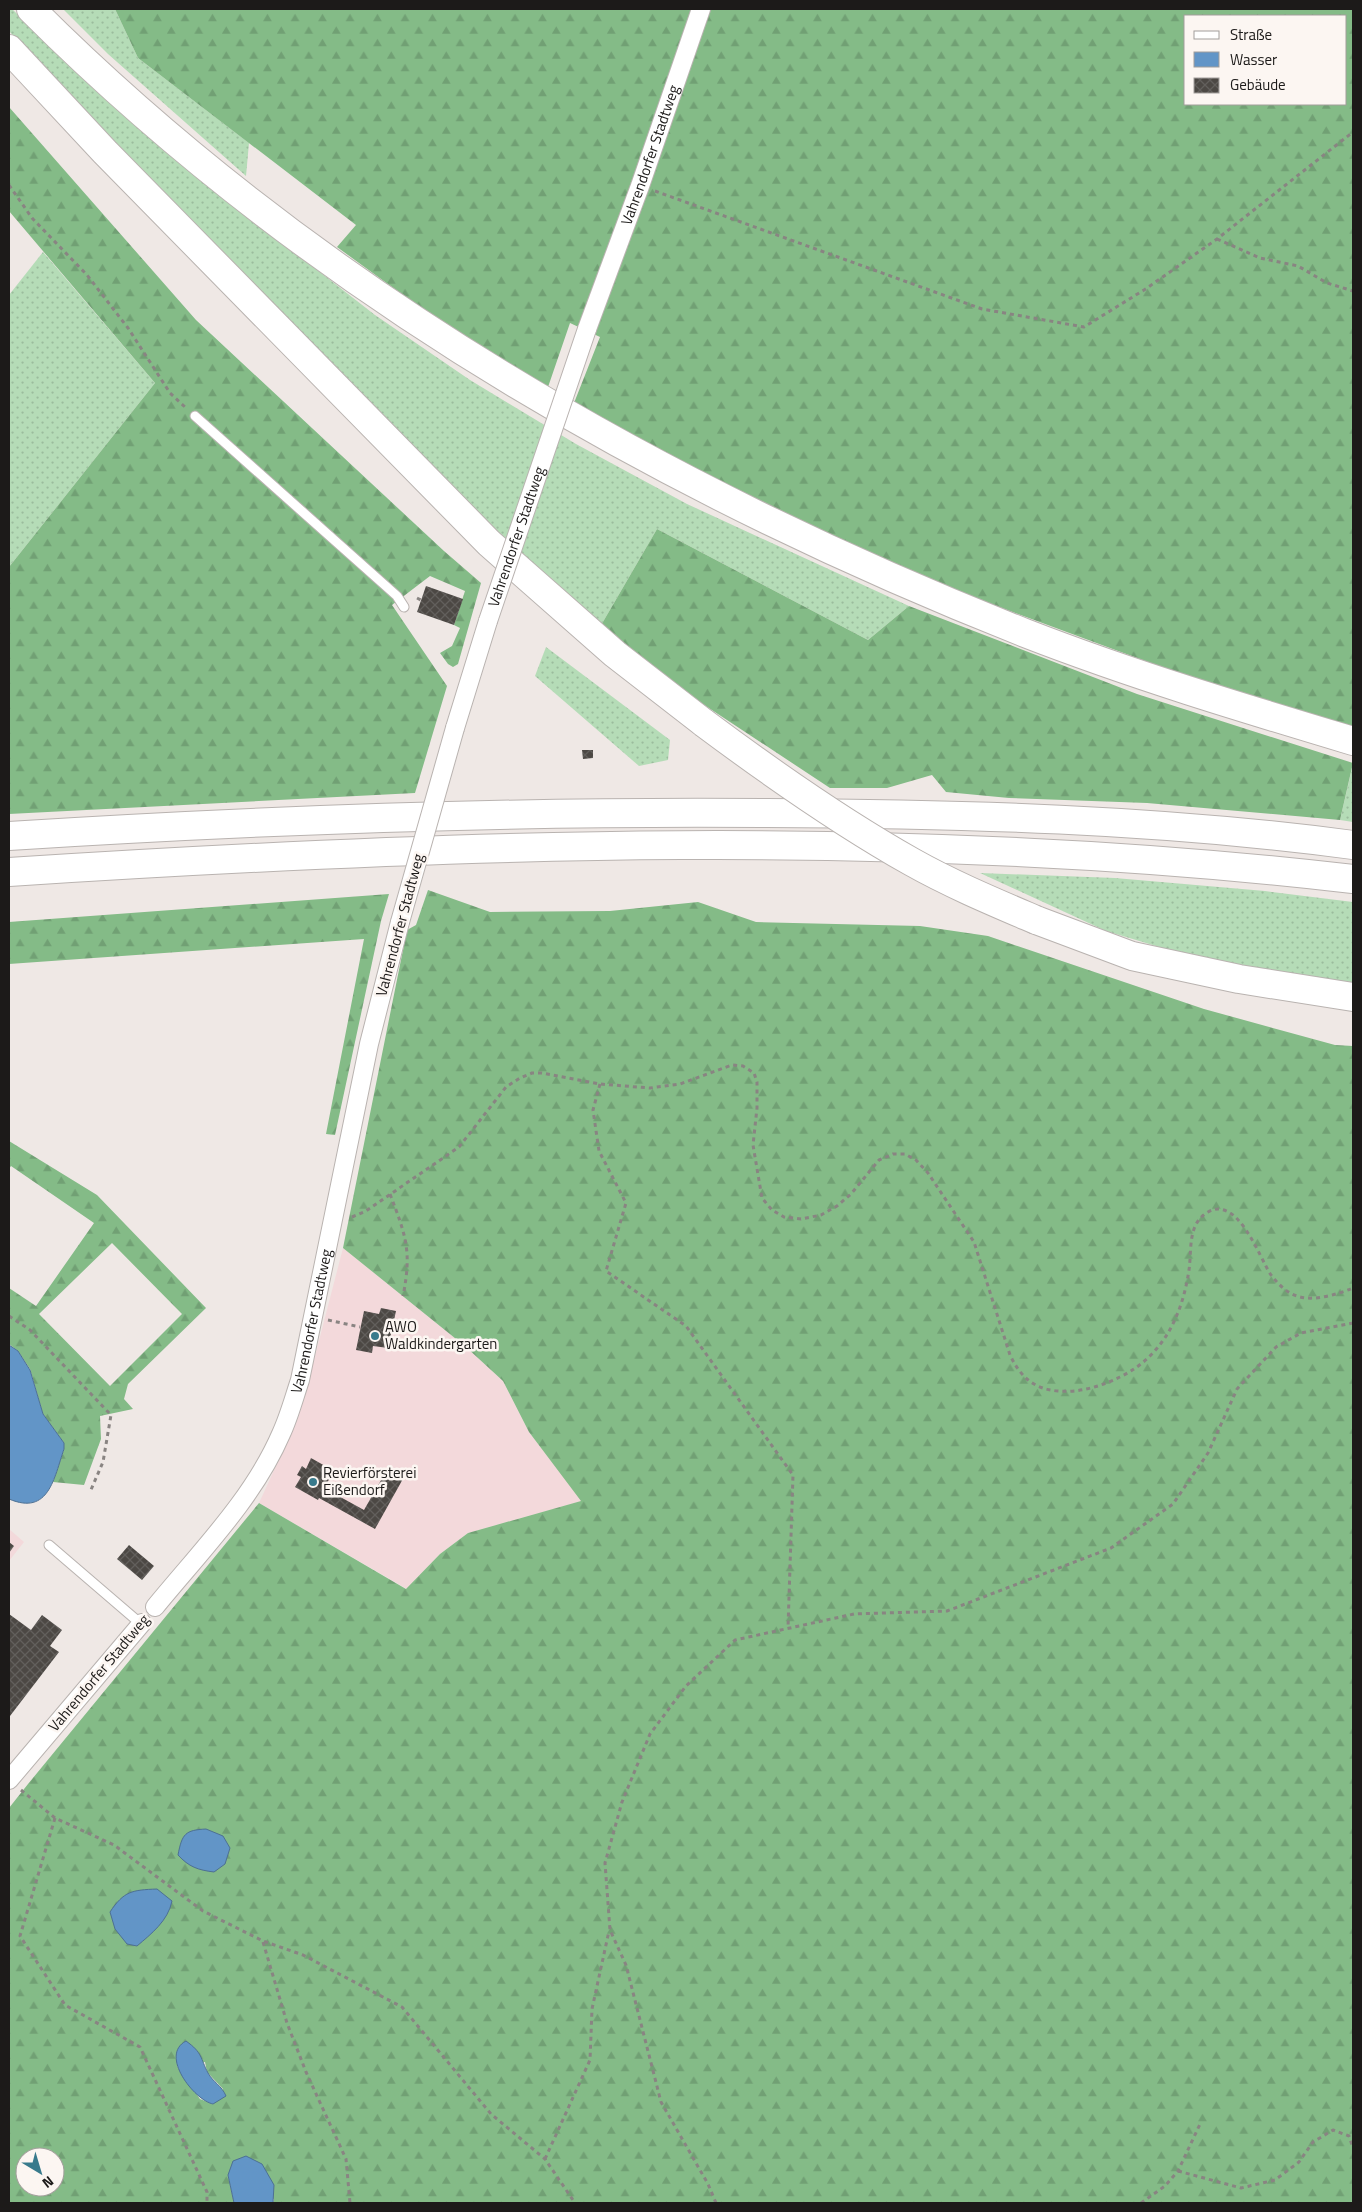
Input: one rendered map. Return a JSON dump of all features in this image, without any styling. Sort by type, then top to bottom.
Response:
[{"type":"highway","points":[[31,9],[195,158],[327,261],[462,353],[634,452],[729,501],[870,567],[1027,633],[1193,692],[1353,741]]},
{"type":"highway","points":[[9,49],[105,152],[489,543],[615,654],[704,723],[802,794],[874,840],[948,880],[1036,920],[1132,956],[1238,979],[1353,997]]},
{"type":"highway","points":[[9,836],[307,821],[593,812],[906,813],[1080,819],[1170,826],[1353,845]]},
{"type":"highway","points":[[9,872],[199,860],[587,846],[811,846],[939,849],[1108,857],[1353,879]]},
{"type":"street","name":"Vahrendorfer Stadtweg","points":[[9,1780],[147,1616],[254,1484],[281,1435],[300,1380],[369,1044],[400,922],[455,728],[488,621],[586,329],[640,186],[701,9]]},
{"type":"lane","points":[[195,416],[397,596],[404,607]]},
{"type":"lane","points":[[49,1545],[147,1616]]},
{"type":"path","points":[[640,186],[982,309],[1084,327],[1144,290],[1217,240],[1353,132]]},
{"type":"path","points":[[9,185],[32,218],[87,275],[128,328],[170,393],[195,416]]},
{"type":"path","points":[[1217,240],[1260,258],[1298,266],[1327,283],[1353,291]]},
{"type":"path","points":[[334,1217],[352,1217],[366,1210],[458,1146],[506,1088],[520,1078],[532,1073],[542,1073],[600,1084],[650,1088],[680,1084],[732,1065],[749,1068],[754,1073],[757,1082],[757,1108],[753,1145],[762,1198],[772,1210],[784,1218],[801,1220],[821,1215],[837,1206],[851,1194],[880,1160],[893,1154],[905,1154],[916,1160],[928,1173],[974,1242],[1010,1355],[1017,1370],[1029,1382],[1042,1388],[1059,1391],[1080,1390],[1107,1384],[1134,1370],[1156,1351],[1172,1327],[1181,1300],[1189,1270],[1194,1227],[1210,1211],[1221,1208],[1231,1212],[1249,1234],[1271,1275],[1286,1291],[1299,1297],[1317,1297],[1353,1288]]},
{"type":"path","points":[[600,1084],[593,1110],[599,1151],[626,1202],[606,1271],[686,1326],[793,1475],[788,1628]]},
{"type":"path","points":[[390,1194],[406,1236],[409,1269],[403,1296]]},
{"type":"path","points":[[9,1316],[30,1330],[111,1414],[103,1462],[90,1492]]},
{"type":"path","points":[[326,1320],[360,1327]]},
{"type":"path","points":[[545,2159],[590,2060],[592,2009],[610,1930],[605,1862],[622,1802],[650,1734],[686,1686],[735,1640],[854,1614],[947,1612],[1111,1548],[1173,1504],[1208,1453],[1237,1389],[1276,1347],[1301,1333],[1353,1323]]},
{"type":"path","points":[[9,1780],[55,1818],[114,1845],[203,1911],[263,1941],[303,1955],[402,2007],[491,2114],[545,2159],[575,2203]]},
{"type":"path","points":[[55,1818],[20,1936],[65,2005],[140,2047],[207,2192],[207,2203]]},
{"type":"path","points":[[610,1930],[626,1964],[660,2102],[708,2184],[716,2203]]},
{"type":"path","points":[[263,1941],[287,2023],[306,2072],[346,2159],[350,2203]]},
{"type":"path","points":[[1141,2203],[1165,2186],[1178,2171],[1200,2122]]},
{"type":"path","points":[[1178,2171],[1241,2188],[1275,2180],[1299,2162],[1313,2142],[1333,2130],[1349,2136],[1353,2148]]},
{"type":"shaded area","points":[[343,1248],[466,1347],[503,1381],[529,1432],[582,1501],[468,1533],[440,1554],[407,1589],[259,1503],[293,1429],[308,1383]]},
{"type":"shaded area","points":[[9,1529],[24,1542],[9,1561]]},
{"type":"green space","points":[[9,9],[12,9],[101,95],[185,167],[375,315],[470,380],[576,444],[687,504],[909,606],[868,640],[657,529],[600,627],[491,528],[54,81],[9,31]]},
{"type":"green space","points":[[63,9],[115,9],[138,58],[249,143],[246,176],[108,54]]},
{"type":"green space","points":[[115,9],[1353,9],[1353,730],[1240,696],[883,564],[733,492],[574,403],[600,337],[570,323],[547,390],[425,311],[337,247],[356,225],[138,58]]},
{"type":"green space","points":[[9,107],[196,320],[444,551],[481,583],[458,664],[453,667],[448,664],[440,653],[452,646],[460,628],[454,625],[465,591],[430,576],[392,605],[447,686],[415,793],[9,814],[9,567],[155,383],[9,211]]},
{"type":"green space","points":[[43,252],[155,383],[9,567],[9,295]]},
{"type":"green space","points":[[657,529],[868,640],[909,606],[1137,694],[1353,763],[1340,820],[1147,803],[1009,798],[946,792],[932,775],[887,788],[830,788],[665,679],[600,627]]},
{"type":"green space","points":[[546,647],[670,740],[668,760],[639,766],[535,676]]},
{"type":"green space","points":[[1353,764],[1353,822],[1340,820]]},
{"type":"green space","points":[[980,873],[1115,878],[1265,891],[1353,902],[1353,984],[1234,966],[1176,952],[1106,931]]},
{"type":"green space","points":[[428,890],[490,912],[610,911],[698,902],[756,922],[920,926],[988,936],[1204,1009],[1335,1045],[1353,1046],[1353,2203],[273,2203],[274,2199],[228,2175],[234,2203],[9,2203],[9,1808],[28,1784],[259,1503],[406,1589],[440,1554],[468,1533],[581,1501],[529,1432],[503,1381],[466,1347],[343,1248],[407,930],[416,925]],"holes":[[[205,2062],[207,2072],[223,2089],[213,2104],[200,2099],[177,2066]]]},
{"type":"green space","points":[[389,894],[381,921],[335,1135],[326,1134],[364,939],[9,964],[9,922]]},
{"type":"green space","points":[[9,1141],[97,1195],[206,1308],[128,1384],[124,1399],[133,1409],[100,1416],[101,1439],[84,1485],[53,1482],[64,1449],[64,1443],[43,1414],[30,1369],[18,1351],[9,1344],[9,1288],[36,1306],[94,1223],[11,1166],[9,1169]],"holes":[[[112,1243],[182,1314],[110,1386],[39,1314]]]},
{"type":"water","points":[[9,1345],[18,1351],[30,1370],[43,1414],[64,1443],[64,1449],[53,1482],[41,1498],[33,1502],[22,1503],[9,1499]]},
{"type":"water","points":[[206,1829],[223,1836],[230,1848],[225,1864],[214,1872],[194,1867],[178,1855],[181,1842],[189,1832]]},
{"type":"water","points":[[157,1889],[172,1901],[167,1915],[148,1937],[137,1946],[127,1944],[115,1929],[110,1912],[129,1893]]},
{"type":"water","points":[[186,2041],[198,2052],[208,2073],[226,2096],[213,2104],[205,2101],[197,2094],[182,2076],[176,2056],[179,2048]]},
{"type":"water","points":[[246,2156],[262,2164],[274,2185],[273,2203],[234,2203],[228,2175],[233,2161]]},
{"type":"building","points":[[426,586],[463,599],[454,625],[417,612]]},
{"type":"building","points":[[582,750],[593,750],[593,758],[583,759]]},
{"type":"building","name":"AWO Waldkindergarten","points":[[381,1308],[396,1311],[388,1348],[373,1346],[372,1353],[356,1350],[364,1311],[379,1314]]},
{"type":"building","points":[[311,1458],[334,1471],[324,1488],[364,1510],[388,1468],[404,1477],[375,1529],[295,1487],[301,1477],[297,1475],[302,1466],[306,1469]]},
{"type":"building","points":[[9,1542],[14,1546],[9,1553]]},
{"type":"building","points":[[129,1545],[154,1566],[142,1580],[117,1559]]},
{"type":"building","points":[[9,1614],[31,1630],[42,1615],[62,1630],[50,1646],[59,1652],[10,1716],[9,1714]]},
{"type":"place","name":"AWO Waldkindergarten","points":[[375,1336]]},
{"type":"place","name":"Revierförsterei Eißendorf","points":[[313,1482]]}]
